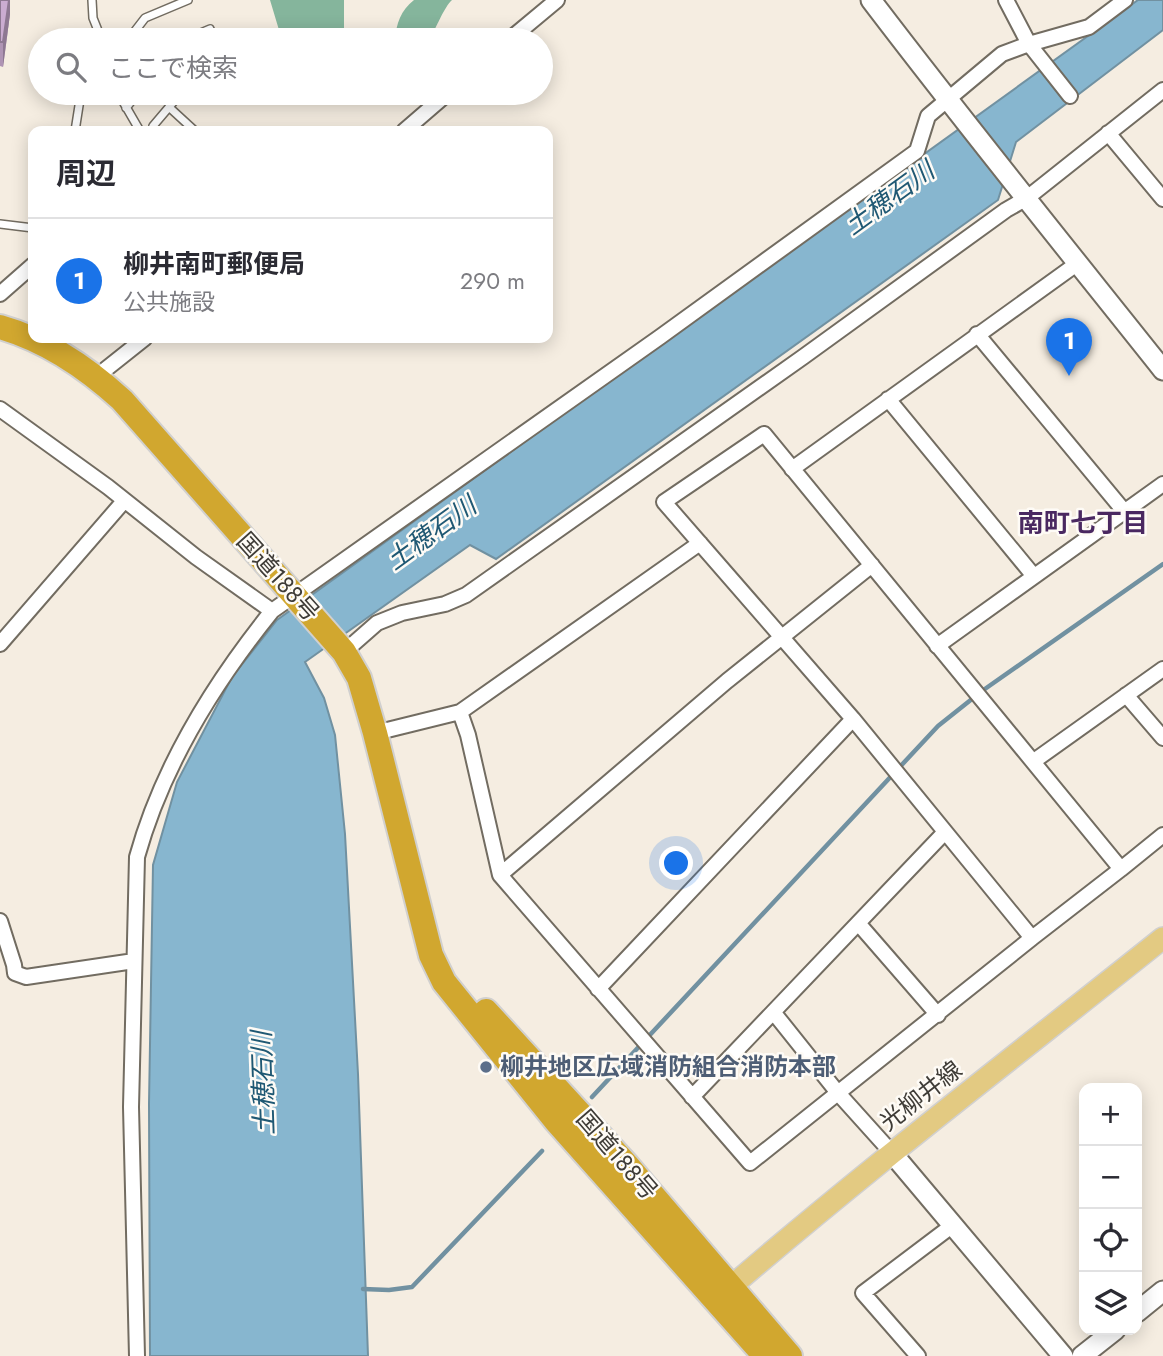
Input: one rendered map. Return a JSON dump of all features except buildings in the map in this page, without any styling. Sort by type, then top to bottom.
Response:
[{"type":"highway","name":"国道188号","points":[[0,327],[28,337]]},
{"type":"highway","name":"国道188号","points":[[41,343],[99,379],[122,400],[341,649],[359,678],[431,955],[444,982],[556,1121],[723,1294],[790,1356]]},
{"type":"highway","name":"国道188号","points":[[723,1294],[765,1356]]},
{"type":"main road","name":"光柳井線","points":[[723,1294],[892,1153],[1163,938]]},
{"type":"street","points":[[523,28],[556,0]]},
{"type":"street","points":[[871,0],[965,123],[1163,370]]},
{"type":"street","points":[[1006,0],[1029,44],[1070,96]]},
{"type":"street","points":[[137,1356],[131,1107],[137,857],[146,824],[182,749],[217,686],[244,645],[272,611],[671,329],[917,150],[928,116],[1002,54],[1089,27],[1125,0]]},
{"type":"street","points":[[341,649],[377,622],[402,613],[445,604],[466,594],[803,357],[1006,210],[1027,198],[1163,90]]},
{"type":"street","points":[[410,126],[434,105]]},
{"type":"street","points":[[1108,133],[1163,199]]},
{"type":"street","points":[[792,469],[1078,263]]},
{"type":"street","points":[[0,294],[28,269]]},
{"type":"street","points":[[977,334],[1124,511]]},
{"type":"street","points":[[99,379],[106,369],[139,343]]},
{"type":"street","points":[[888,399],[1034,575]]},
{"type":"street","points":[[0,409],[272,611]]},
{"type":"street","points":[[1032,938],[853,719],[780,639],[664,502],[764,434],[1121,869]]},
{"type":"street","points":[[937,646],[1163,484]]},
{"type":"street","points":[[0,643],[124,501]]},
{"type":"street","points":[[375,733],[460,712],[700,543]]},
{"type":"street","points":[[500,875],[686,715],[873,565]]},
{"type":"street","points":[[1034,761],[1163,669]]},
{"type":"street","points":[[1126,695],[1163,738]]},
{"type":"street","points":[[460,712],[468,735],[500,875],[750,1163],[1163,835]]},
{"type":"street","points":[[598,989],[853,719]]},
{"type":"street","points":[[692,1097],[944,832]]},
{"type":"street","points":[[0,921],[15,973],[26,977],[134,961]]},
{"type":"street","points":[[858,923],[938,1015]]},
{"type":"street","points":[[774,1013],[838,1093],[1063,1356]]},
{"type":"street","points":[[918,1356],[863,1293],[953,1225]]},
{"type":"street","points":[[1142,1308],[1163,1292]]},
{"type":"street","points":[[1082,1356],[1109,1335]]},
{"type":"lane","points":[[92,0],[93,18],[97,28]]},
{"type":"lane","points":[[137,28],[145,18],[188,0]]},
{"type":"lane","points":[[76,126],[79,105]]},
{"type":"lane","points":[[124,105],[137,126]]},
{"type":"lane","points":[[153,126],[172,105]]},
{"type":"lane","points":[[170,108],[190,126]]},
{"type":"lane","points":[[0,224],[28,227]]},
{"type":"green space","points":[[270,0],[344,0],[344,28],[278,28]]},
{"type":"green space","points":[[414,0],[452,0],[435,28],[397,28],[406,8]]},
{"type":"water","name":"土穂石川","points":[[1138,0],[1163,0],[1163,30],[1016,142],[998,200],[496,559],[470,545],[305,662],[324,698],[335,735],[345,834],[358,1074],[368,1356],[150,1356],[149,1104],[153,865],[177,782],[232,677],[277,620]]},
{"type":"waterway","points":[[592,1097],[938,726],[982,691],[1163,564]]},
{"type":"waterway","points":[[363,1289],[412,1287],[542,1151]]},
{"type":"place","name":"柳井南町郵便局","points":[[1069,376]]},
{"type":"place","name":"柳井地区広域消防組合消防本部","points":[[486,1067]]},
{"type":"district","name":"南町七丁目","points":[[1083,523]]}]
